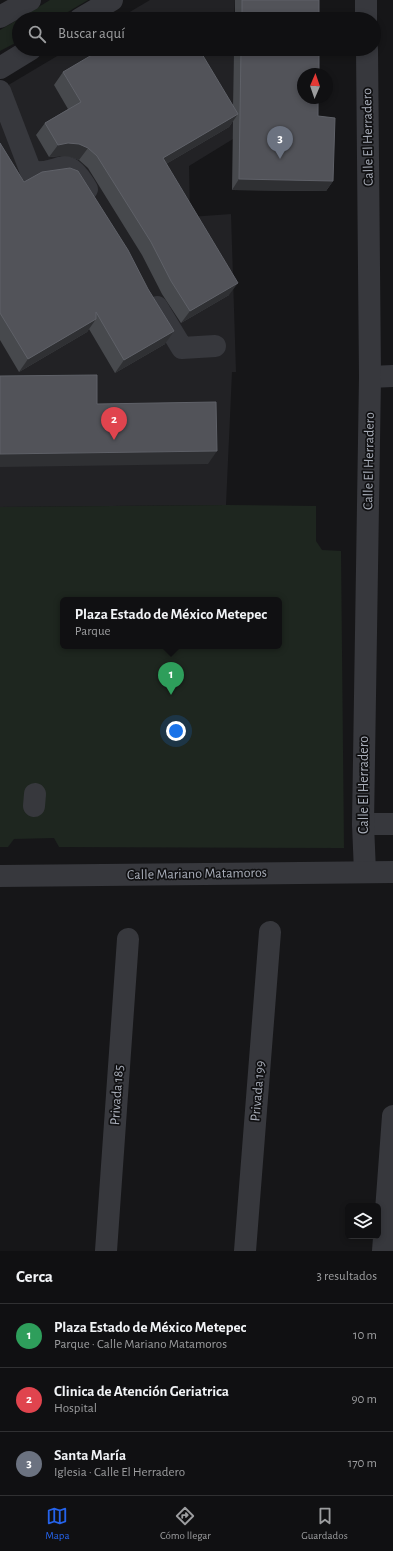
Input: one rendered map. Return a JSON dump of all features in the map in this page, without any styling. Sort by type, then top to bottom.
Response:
[{"type":"street","points":[[0,17],[30,0]]},
{"type":"street","points":[[92,12],[112,0]]},
{"type":"street","points":[[366,0],[366,12]]},
{"type":"street","points":[[0,68],[20,56]]},
{"type":"street","name":"Calle El Herradero","points":[[365,872],[363,824],[370,377],[367,56]]},
{"type":"street","points":[[0,91],[31,172],[41,173],[62,166],[72,169],[78,175],[98,207]]},
{"type":"street","points":[[151,297],[182,348],[215,346]]},
{"type":"street","points":[[370,377],[393,376]]},
{"type":"street","points":[[363,824],[393,824]]},
{"type":"street","name":"Calle Mariano Matamoros","points":[[0,876],[393,872]]},
{"type":"street","name":"Privada 199","points":[[245,1251],[270,932]]},
{"type":"street","name":"Privada 185","points":[[106,1251],[128,939]]},
{"type":"street","points":[[383,1251],[393,1116]]},
{"type":"shaded area","points":[[50,0],[88,0],[68,12],[30,12]]},
{"type":"shaded area","points":[[150,0],[235,0],[234,12],[130,12]]},
{"type":"shaded area","points":[[12,23],[12,45],[0,51],[0,30]]},
{"type":"shaded area","points":[[57,56],[234,56],[233,139],[189,166],[190,217],[231,214],[236,372],[232,372],[226,505],[0,507],[0,90]]},
{"type":"shaded area","points":[[226,505],[316,506],[316,541],[322,550],[341,551],[344,848],[59,847],[54,838],[14,839],[8,847],[0,847],[0,507]]},
{"type":"building","points":[[242,0],[319,0],[319,12],[242,12]]},
{"type":"building","points":[[90,56],[203,56],[238,114],[163,158],[238,283],[190,311],[171,281],[151,242],[97,156],[88,148],[79,144],[68,143],[58,145],[45,123],[81,102],[63,72]]},
{"type":"building","points":[[241,56],[319,56],[319,68],[297,68],[297,104],[318,104],[318,116],[335,118],[333,181],[239,179]]},
{"type":"building","points":[[0,143],[24,182],[42,172],[70,168],[78,171],[128,250],[148,289],[174,331],[124,360],[96,312],[96,319],[28,359],[0,313]]},
{"type":"building","points":[[97,375],[97,404],[216,402],[217,451],[0,454],[0,376]]},
{"type":"place","name":"Santa María","points":[[280,159]]},
{"type":"place","name":"Clinica de Atención Geriatrica","points":[[114,440]]},
{"type":"place","name":"Plaza Estado de México Metepec","points":[[171,695]]}]
